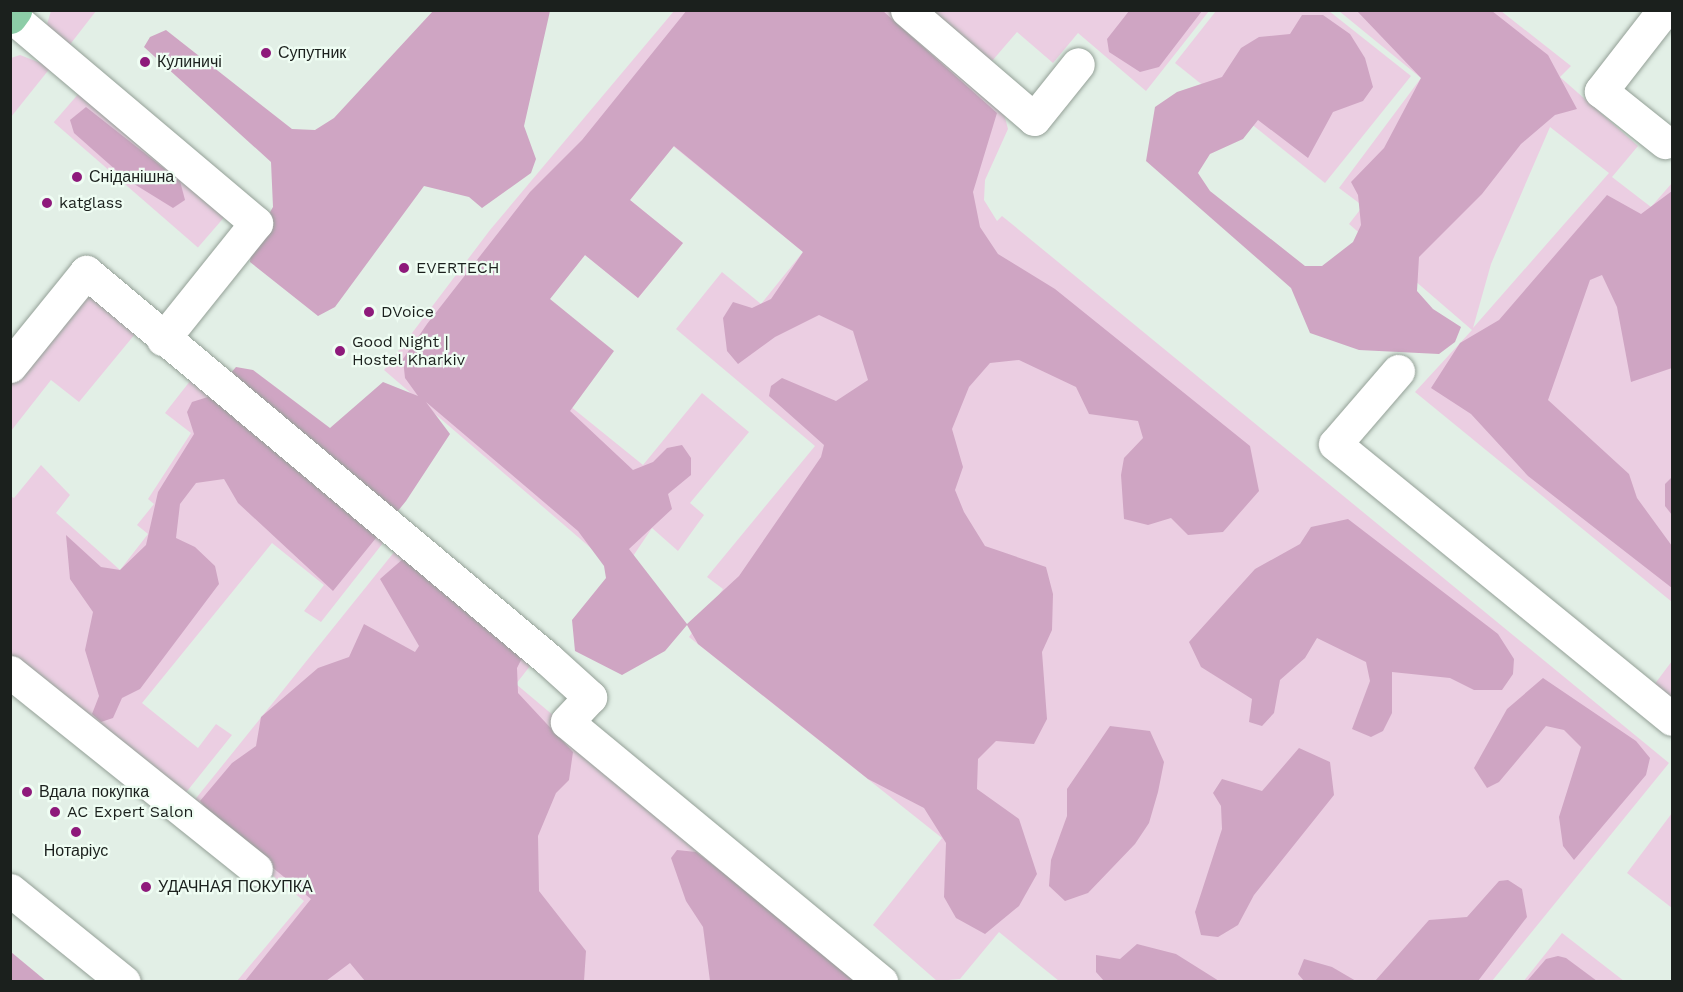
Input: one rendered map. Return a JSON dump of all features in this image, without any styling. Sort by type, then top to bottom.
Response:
[{"type":"main road","points":[[11,16],[15,10]]},
{"type":"street","points":[[907,10],[1034,119],[1078,64]]},
{"type":"street","points":[[1664,10],[1601,91],[1665,142]]},
{"type":"street","points":[[11,16],[256,223],[163,339]]},
{"type":"street","points":[[10,366],[86,272],[163,339],[548,659],[590,697],[567,722],[880,981]]},
{"type":"street","points":[[1398,371],[1335,444],[1672,719]]},
{"type":"street","points":[[10,672],[256,869]]},
{"type":"street","points":[[10,890],[124,981]]},
{"type":"shaded area","points":[[687,10],[883,11],[997,113],[973,192],[980,227],[998,254],[1055,289],[1250,446],[1259,491],[1223,532],[1188,535],[1171,518],[1148,525],[1124,519],[1121,475],[1124,458],[1143,438],[1138,421],[1089,414],[1076,387],[1019,360],[990,363],[969,387],[952,429],[963,467],[955,490],[964,512],[985,546],[1046,567],[1053,594],[1052,630],[1042,652],[1047,719],[1034,744],[996,741],[978,759],[977,789],[1019,819],[1037,874],[1019,906],[985,934],[956,918],[944,897],[946,843],[924,808],[868,779],[698,644],[687,625],[665,651],[622,675],[575,651],[572,620],[606,578],[604,566],[578,531],[426,402],[450,434],[406,501],[333,591],[238,503],[224,479],[196,483],[180,504],[176,538],[195,547],[215,566],[219,584],[140,689],[122,698],[113,718],[101,722],[92,714],[99,696],[85,650],[93,612],[70,579],[66,535],[101,567],[120,570],[146,545],[158,492],[194,434],[187,412],[192,402],[211,396],[236,367],[253,370],[330,428],[383,382],[418,396],[405,378],[403,359],[427,324],[530,192],[582,140]],"holes":[[[674,146],[803,252],[771,299],[752,308],[733,302],[723,318],[727,351],[738,364],[775,337],[819,315],[853,331],[868,380],[836,401],[782,378],[771,386],[769,396],[824,445],[821,457],[739,576],[687,624],[629,549],[672,509],[668,494],[691,475],[691,458],[682,445],[667,448],[653,462],[633,470],[570,411],[614,351],[550,299],[585,255],[638,298],[683,243],[630,200]]]},
{"type":"shaded area","points":[[51,11],[96,11],[65,51],[47,24]]},
{"type":"shaded area","points":[[433,11],[550,11],[524,126],[536,159],[531,173],[482,208],[469,197],[424,186],[335,307],[318,316],[250,262],[252,243],[273,207],[271,162],[144,47],[150,37],[166,30],[292,129],[315,130],[334,118]]},
{"type":"shaded area","points":[[674,11],[893,11],[1002,106],[1008,129],[985,180],[984,200],[997,221],[1002,216],[1669,763],[1492,981],[1059,981],[999,932],[960,979],[937,981],[873,925],[942,838],[689,637],[723,589],[707,577],[815,446],[676,329],[722,272],[761,304],[803,252],[673,146],[630,200],[683,243],[638,298],[585,255],[550,298],[570,406],[643,465],[702,393],[749,432],[690,503],[704,515],[678,551],[652,528],[621,574],[384,370],[490,230]]},
{"type":"shaded area","points":[[920,11],[1209,11],[1146,91],[1078,33],[1053,63],[1017,32],[986,68]]},
{"type":"shaded area","points":[[1129,11],[1202,11],[1159,67],[1140,72],[1109,52],[1107,39]]},
{"type":"shaded area","points":[[1216,11],[1329,11],[1411,76],[1325,183],[1175,63]]},
{"type":"shaded area","points":[[1339,11],[1501,11],[1571,66],[1560,77],[1638,146],[1612,177],[1651,207],[1672,183],[1672,602],[1415,392],[1472,330],[1349,224],[1363,206],[1339,188],[1421,78]],"holes":[[[1550,127],[1609,173],[1473,328],[1491,264]]]},
{"type":"shaded area","points":[[1357,11],[1492,11],[1548,55],[1577,109],[1555,115],[1521,144],[1482,194],[1419,257],[1417,291],[1433,309],[1461,327],[1455,342],[1439,354],[1359,350],[1310,333],[1291,288],[1146,161],[1155,107],[1177,92],[1222,77],[1241,48],[1259,37],[1290,34],[1302,15],[1323,15],[1350,34],[1365,58],[1373,87],[1363,101],[1333,112],[1308,158],[1258,120],[1243,139],[1210,154],[1198,173],[1210,191],[1305,266],[1322,266],[1353,242],[1361,225],[1358,195],[1351,182],[1384,148],[1421,78]]},
{"type":"shaded area","points":[[20,55],[51,67],[11,117],[11,58]]},
{"type":"shaded area","points":[[80,92],[224,217],[198,247],[54,122]]},
{"type":"shaded area","points":[[86,107],[180,181],[185,200],[173,208],[126,179],[74,133],[70,120]]},
{"type":"shaded area","points":[[1672,191],[1672,368],[1631,382],[1617,307],[1602,275],[1590,280],[1548,400],[1629,474],[1637,498],[1672,546],[1672,588],[1528,476],[1471,414],[1431,388],[1460,343],[1499,320],[1607,195],[1641,214]]},
{"type":"shaded area","points":[[86,282],[140,328],[79,402],[51,380],[11,431],[11,376]]},
{"type":"shaded area","points":[[194,376],[390,534],[321,622],[304,611],[324,585],[272,543],[142,703],[198,748],[216,724],[232,735],[180,800],[11,662],[10,496],[14,498],[41,465],[70,495],[56,513],[120,570],[148,534],[137,525],[154,504],[148,499],[191,433],[165,413]]},
{"type":"shaded area","points":[[1672,477],[1672,515],[1665,506],[1665,484]]},
{"type":"shaded area","points":[[1348,519],[1498,634],[1514,659],[1513,674],[1502,690],[1474,690],[1450,678],[1392,672],[1392,713],[1383,731],[1371,737],[1352,729],[1370,681],[1366,662],[1317,638],[1305,658],[1280,680],[1274,713],[1262,726],[1249,722],[1252,699],[1201,667],[1189,642],[1255,569],[1300,544],[1311,527]]},
{"type":"shaded area","points":[[403,541],[537,657],[516,684],[869,981],[237,981],[304,901],[189,807]]},
{"type":"shaded area","points":[[404,558],[523,656],[517,668],[518,693],[573,752],[569,780],[556,793],[538,836],[539,891],[586,951],[584,981],[365,981],[350,963],[326,981],[245,981],[311,899],[219,824],[200,801],[232,763],[256,746],[261,717],[318,668],[349,657],[364,624],[415,652],[419,646],[380,579]]},
{"type":"shaded area","points":[[1672,661],[1672,708],[1651,689]]},
{"type":"shaded area","points":[[1543,678],[1636,741],[1650,758],[1646,775],[1574,860],[1563,846],[1559,817],[1581,747],[1564,730],[1546,726],[1499,782],[1487,788],[1474,768],[1507,709]]},
{"type":"shaded area","points":[[1110,726],[1150,731],[1164,762],[1158,792],[1149,823],[1135,844],[1088,893],[1065,901],[1049,886],[1051,860],[1067,816],[1067,789]]},
{"type":"shaded area","points":[[1299,748],[1330,762],[1334,795],[1254,895],[1238,925],[1218,937],[1201,935],[1195,912],[1222,829],[1221,806],[1213,793],[1222,779],[1262,791]]},
{"type":"shaded area","points":[[1672,813],[1672,908],[1627,873]]},
{"type":"shaded area","points":[[677,850],[696,852],[865,981],[710,981],[703,927],[686,901],[671,858]]},
{"type":"shaded area","points":[[1508,880],[1522,889],[1527,917],[1478,981],[1375,981],[1429,920],[1467,917],[1499,881]]},
{"type":"shaded area","points":[[1562,933],[1624,981],[1523,982]]},
{"type":"shaded area","points":[[1137,944],[1176,954],[1219,981],[1104,981],[1096,972],[1096,955],[1120,959]]},
{"type":"shaded area","points":[[11,952],[46,981],[11,981]]},
{"type":"shaded area","points":[[1558,956],[1566,958],[1597,981],[1527,981],[1546,959]]},
{"type":"shaded area","points":[[1304,959],[1332,967],[1356,981],[1304,981],[1298,974]]},
{"type":"place","name":"Супутник","points":[[266,53]]},
{"type":"place","name":"Кулиничі","points":[[145,62]]},
{"type":"place","name":"Сніданішна","points":[[77,177]]},
{"type":"place","name":"katglass","points":[[47,203]]},
{"type":"place","name":"EVERTECH","points":[[404,268]]},
{"type":"place","name":"DVoice","points":[[369,312]]},
{"type":"place","name":"Good Night | Hostel Kharkiv","points":[[340,351]]},
{"type":"place","name":"Вдала покупка","points":[[27,792]]},
{"type":"place","name":"AC Expert Salon","points":[[55,812]]},
{"type":"place","name":"Нотаріус","points":[[76,832]]},
{"type":"place","name":"УДАЧНАЯ ПОКУПКА","points":[[146,887]]}]
